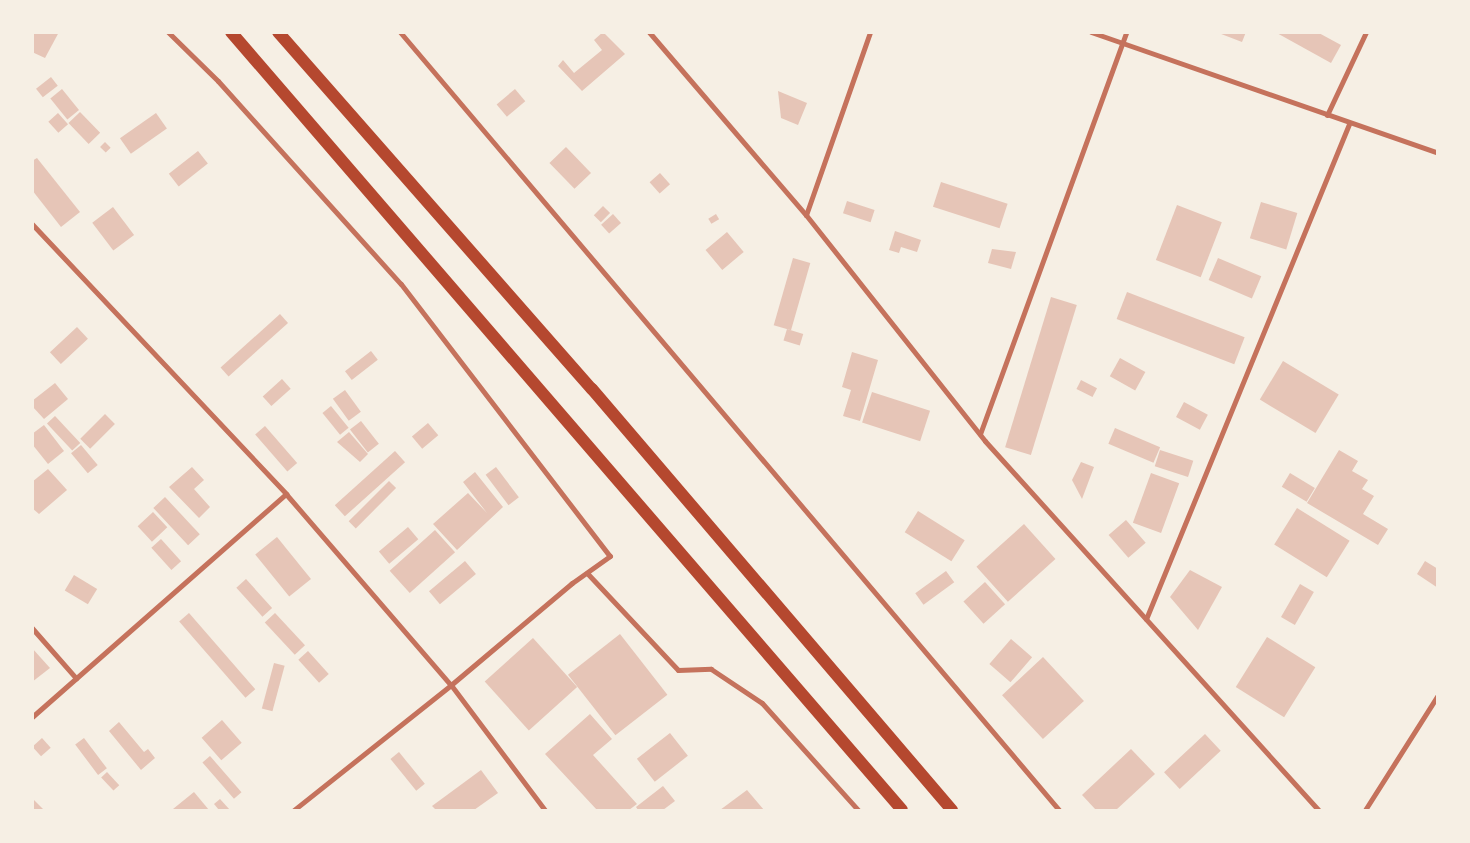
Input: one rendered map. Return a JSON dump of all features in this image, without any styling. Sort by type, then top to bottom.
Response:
[{"type":"main road","points":[[231,32],[902,810]]},
{"type":"main road","points":[[278,32],[592,389],[952,810]]},
{"type":"street","points":[[168,32],[225,89],[401,284],[610,556],[586,573],[451,685],[294,810]]},
{"type":"street","points":[[400,32],[1059,810]]},
{"type":"street","points":[[649,32],[806,215],[980,434],[1318,810]]},
{"type":"street","points":[[806,215],[870,32]]},
{"type":"street","points":[[1091,32],[1349,124],[1438,153]]},
{"type":"street","points":[[980,434],[1126,32]]},
{"type":"street","points":[[1327,115],[1366,32]]},
{"type":"street","points":[[1146,619],[1349,124]]},
{"type":"street","points":[[32,224],[286,494],[451,685],[545,810]]},
{"type":"street","points":[[32,717],[286,494]]},
{"type":"street","points":[[586,573],[678,670],[711,670],[762,703],[858,810]]},
{"type":"street","points":[[32,628],[76,678]]},
{"type":"street","points":[[1365,810],[1438,695]]},
{"type":"building","points":[[32,32],[59,32],[45,58],[32,52]]},
{"type":"building","points":[[603,32],[625,54],[582,91],[558,66],[563,60],[574,73],[602,50],[594,40]]},
{"type":"building","points":[[1216,32],[1246,32],[1242,42]]},
{"type":"building","points":[[1275,32],[1317,32],[1341,45],[1331,63]]},
{"type":"building","points":[[51,77],[58,86],[43,97],[36,89]]},
{"type":"building","points":[[62,89],[79,110],[67,119],[50,98]]},
{"type":"building","points":[[515,89],[525,101],[507,117],[497,104]]},
{"type":"building","points":[[778,91],[807,103],[798,125],[781,118]]},
{"type":"building","points":[[80,112],[100,133],[89,144],[68,123]]},
{"type":"building","points":[[58,113],[68,124],[58,133],[48,122]]},
{"type":"building","points":[[156,113],[167,129],[131,154],[120,138]]},
{"type":"building","points":[[105,142],[111,148],[106,153],[100,147]]},
{"type":"building","points":[[566,147],[591,173],[574,189],[549,163]]},
{"type":"building","points":[[198,151],[208,164],[179,186],[169,174]]},
{"type":"building","points":[[37,158],[80,212],[61,227],[32,190],[32,161]]},
{"type":"building","points":[[660,173],[670,184],[660,194],[650,182]]},
{"type":"building","points":[[941,182],[1008,204],[1000,228],[933,207]]},
{"type":"building","points":[[847,201],[875,210],[871,222],[843,213]]},
{"type":"building","points":[[1261,202],[1297,213],[1286,249],[1250,238]]},
{"type":"building","points":[[1177,205],[1222,222],[1201,277],[1156,260]]},
{"type":"building","points":[[603,206],[610,213],[601,222],[594,215]]},
{"type":"building","points":[[113,207],[134,235],[113,251],[92,223]]},
{"type":"building","points":[[613,214],[621,223],[609,234],[601,225]]},
{"type":"building","points":[[716,214],[719,219],[711,224],[708,219]]},
{"type":"building","points":[[895,231],[921,240],[917,252],[901,247],[899,253],[889,250]]},
{"type":"building","points":[[727,232],[744,252],[722,270],[706,250]]},
{"type":"building","points":[[992,249],[1016,252],[1011,269],[988,263]]},
{"type":"building","points":[[793,258],[810,263],[791,330],[774,325]]},
{"type":"building","points":[[1218,258],[1261,276],[1252,298],[1209,280]]},
{"type":"building","points":[[1127,292],[1245,337],[1234,364],[1117,319]]},
{"type":"building","points":[[1051,297],[1077,305],[1031,455],[1005,447]]},
{"type":"building","points":[[280,314],[288,323],[229,376],[221,368]]},
{"type":"building","points":[[77,327],[88,339],[61,364],[50,352]]},
{"type":"building","points":[[787,329],[803,334],[800,345],[783,340]]},
{"type":"building","points":[[371,351],[378,360],[352,380],[345,371]]},
{"type":"building","points":[[852,352],[878,360],[860,421],[843,416],[851,390],[842,387]]},
{"type":"building","points":[[1120,358],[1145,372],[1135,390],[1110,376]]},
{"type":"building","points":[[1283,361],[1339,394],[1316,433],[1260,400]]},
{"type":"building","points":[[282,379],[291,389],[271,406],[263,396]]},
{"type":"building","points":[[1081,380],[1097,388],[1092,397],[1076,389]]},
{"type":"building","points":[[55,383],[68,399],[44,419],[32,406],[32,401]]},
{"type":"building","points":[[345,390],[361,412],[349,421],[333,399]]},
{"type":"building","points":[[872,392],[930,411],[920,441],[862,422]]},
{"type":"building","points":[[1184,402],[1208,415],[1200,430],[1176,417]]},
{"type":"building","points":[[331,406],[349,428],[340,435],[322,413]]},
{"type":"building","points":[[105,414],[115,424],[90,449],[80,439]]},
{"type":"building","points":[[55,416],[80,443],[72,451],[47,424]]},
{"type":"building","points":[[361,421],[379,444],[368,452],[350,430]]},
{"type":"building","points":[[428,423],[438,435],[422,449],[412,436]]},
{"type":"building","points":[[44,425],[64,451],[48,464],[32,444],[32,434]]},
{"type":"building","points":[[265,426],[297,463],[287,472],[255,435]]},
{"type":"building","points":[[1115,428],[1160,447],[1153,463],[1108,444]]},
{"type":"building","points":[[349,432],[368,454],[360,462],[337,442]]},
{"type":"building","points":[[81,445],[98,465],[88,473],[71,453]]},
{"type":"building","points":[[1160,450],[1193,461],[1188,477],[1155,466]]},
{"type":"building","points":[[1339,450],[1358,461],[1352,471],[1368,480],[1362,489],[1374,496],[1363,514],[1388,529],[1378,545],[1307,503]]},
{"type":"building","points":[[395,451],[405,462],[345,516],[335,505]]},
{"type":"building","points":[[1081,462],[1094,467],[1082,499],[1072,480]]},
{"type":"building","points":[[192,467],[204,480],[194,489],[210,507],[199,518],[169,487]]},
{"type":"building","points":[[496,467],[519,497],[508,505],[486,475]]},
{"type":"building","points":[[48,469],[67,490],[39,514],[32,508],[32,482]]},
{"type":"building","points":[[475,472],[503,507],[457,550],[433,524],[468,493],[487,513],[463,482]]},
{"type":"building","points":[[1151,473],[1179,483],[1161,533],[1133,523]]},
{"type":"building","points":[[1290,473],[1315,488],[1307,502],[1282,487]]},
{"type":"building","points":[[389,481],[396,488],[356,528],[349,521]]},
{"type":"building","points":[[165,497],[200,534],[188,545],[153,508]]},
{"type":"building","points":[[1297,508],[1350,541],[1327,577],[1274,544]]},
{"type":"building","points":[[918,511],[965,540],[951,561],[905,532]]},
{"type":"building","points":[[153,512],[167,527],[152,542],[138,526]]},
{"type":"building","points":[[1126,520],[1146,543],[1128,558],[1109,535]]},
{"type":"building","points":[[1024,524],[1055,559],[1008,602],[976,567]]},
{"type":"building","points":[[408,527],[418,539],[389,564],[379,551]]},
{"type":"building","points":[[435,530],[455,552],[410,593],[390,571]]},
{"type":"building","points":[[277,537],[311,579],[289,597],[255,555]]},
{"type":"building","points":[[161,539],[181,561],[171,570],[151,548]]},
{"type":"building","points":[[465,561],[476,574],[440,604],[429,591]]},
{"type":"building","points":[[1425,561],[1438,569],[1438,588],[1417,574]]},
{"type":"building","points":[[1190,570],[1222,587],[1198,630],[1170,597]]},
{"type":"building","points":[[946,571],[954,582],[923,605],[915,593]]},
{"type":"building","points":[[74,575],[97,589],[88,604],[65,590]]},
{"type":"building","points":[[246,579],[272,608],[262,617],[236,588]]},
{"type":"building","points":[[985,582],[1005,604],[984,624],[963,601]]},
{"type":"building","points":[[1300,584],[1314,592],[1295,625],[1281,617]]},
{"type":"building","points":[[189,613],[255,689],[245,698],[179,622]]},
{"type":"building","points":[[275,613],[305,645],[295,655],[265,623]]},
{"type":"building","points":[[620,634],[667,695],[615,735],[568,675]]},
{"type":"building","points":[[1267,637],[1315,667],[1284,717],[1236,687]]},
{"type":"building","points":[[533,638],[577,687],[529,731],[485,681]]},
{"type":"building","points":[[1011,639],[1032,657],[1010,682],[989,664]]},
{"type":"building","points":[[32,648],[50,668],[32,682]]},
{"type":"building","points":[[308,651],[329,674],[319,683],[298,660]]},
{"type":"building","points":[[1043,657],[1084,701],[1043,739],[1002,695]]},
{"type":"building","points":[[274,663],[285,666],[272,711],[262,708]]},
{"type":"building","points":[[590,714],[612,739],[593,755],[637,804],[629,810],[597,810],[545,754]]},
{"type":"building","points":[[222,720],[242,743],[221,760],[202,738]]},
{"type":"building","points":[[119,722],[144,752],[148,749],[155,758],[141,770],[109,731]]},
{"type":"building","points":[[670,733],[688,756],[655,782],[637,759]]},
{"type":"building","points":[[1205,734],[1221,751],[1180,789],[1164,772]]},
{"type":"building","points":[[42,738],[51,748],[41,756],[32,747]]},
{"type":"building","points":[[84,738],[107,768],[98,775],[75,745]]},
{"type":"building","points":[[1131,749],[1155,774],[1116,810],[1096,810],[1082,795]]},
{"type":"building","points":[[399,752],[425,784],[416,791],[390,759]]},
{"type":"building","points":[[210,756],[241,792],[234,799],[202,763]]},
{"type":"building","points":[[481,770],[498,793],[474,810],[436,810],[432,806]]},
{"type":"building","points":[[107,772],[119,785],[113,791],[101,777]]},
{"type":"building","points":[[663,786],[675,801],[663,810],[638,810],[636,807]]},
{"type":"building","points":[[747,790],[764,810],[720,810]]},
{"type":"building","points":[[194,792],[209,810],[173,809]]},
{"type":"building","points":[[32,798],[44,810],[32,810]]},
{"type":"building","points":[[220,799],[230,810],[219,810],[214,804]]}]
